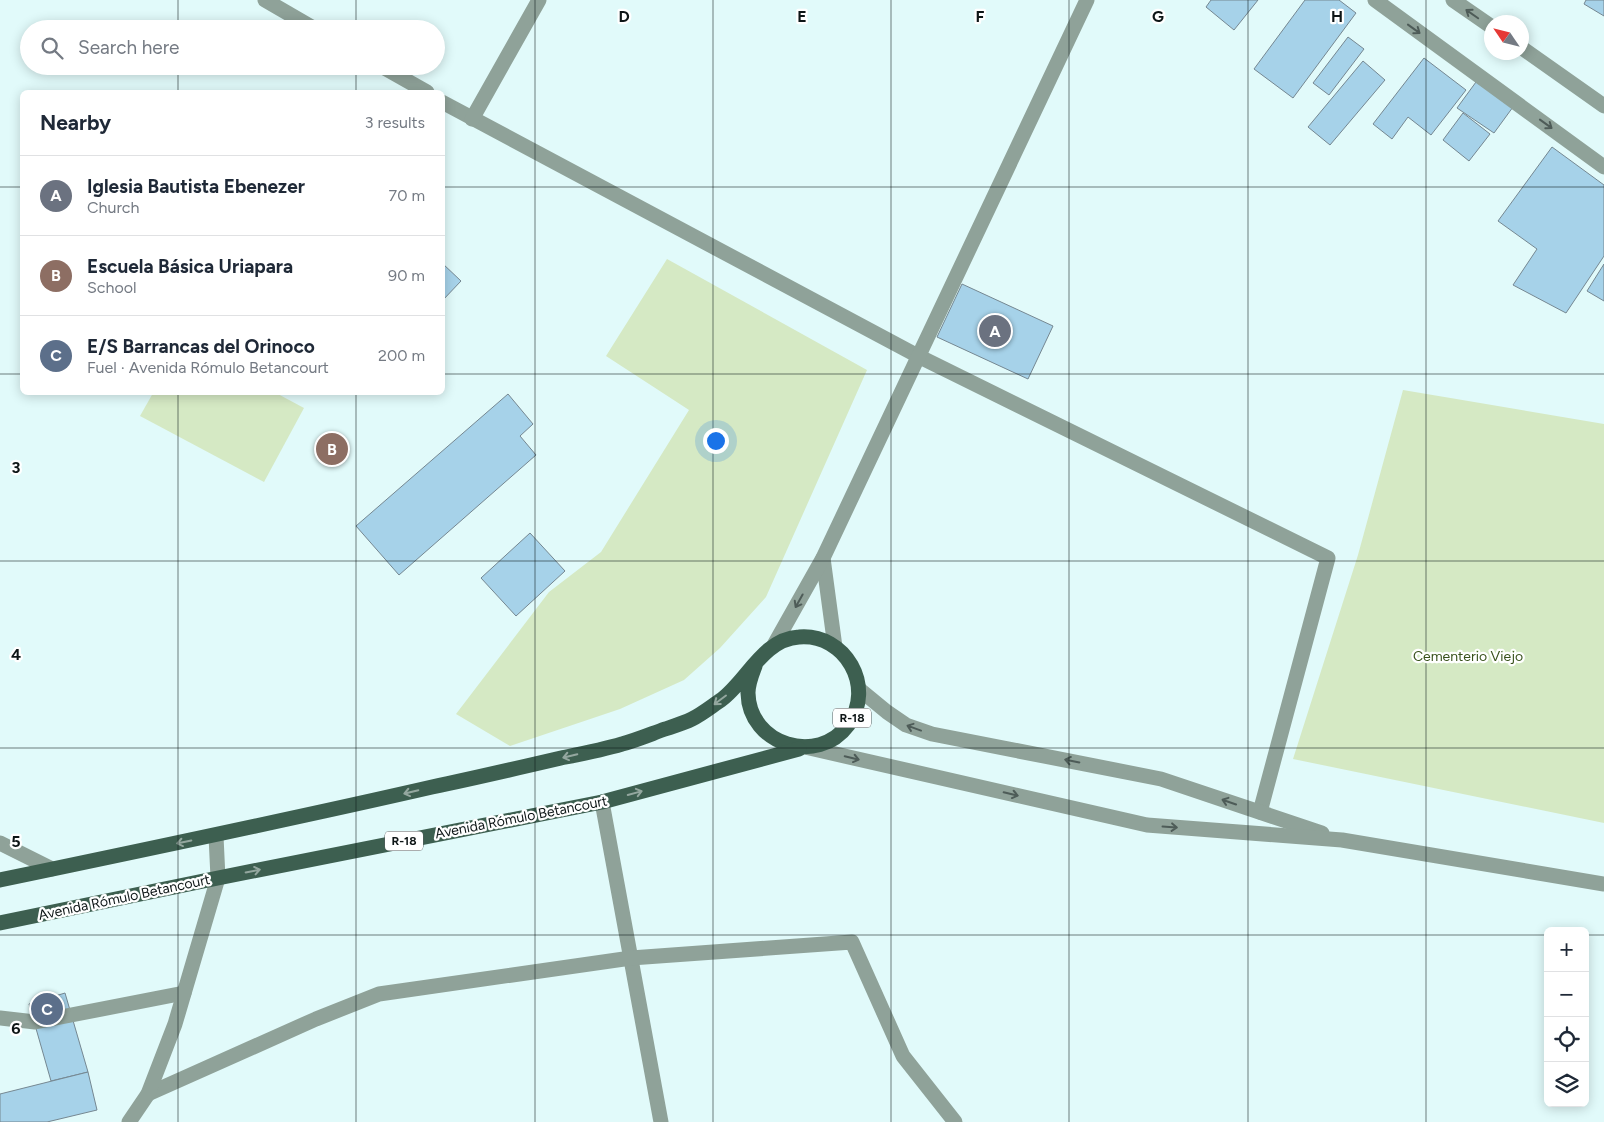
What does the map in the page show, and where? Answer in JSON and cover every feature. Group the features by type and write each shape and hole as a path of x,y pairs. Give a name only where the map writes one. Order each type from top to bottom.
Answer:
{"main road":[{"name":"R-18","path":"0,880 216,836 622,744 692,719 725,697 764,654 774,645 786,639 812,637 824,640 836,647 852,665 859,689 858,702 848,725 829,741 817,746 791,746 777,741 757,721 751,708 748,694 750,679 755,666"},
{"name":"Avenida Rómulo Betancourt","path":"0,924 218,878 602,802 805,747"}],"street":[{"path":"265,0 299,20"},
{"path":"472,118 539,0"},
{"path":"774,645 823,558 1087,0"},
{"path":"1375,0 1604,167"},
{"path":"1453,0 1484,21"},
{"path":"1529,53 1604,106"},
{"path":"397,75 423,90"},
{"path":"445,104 918,356 1328,558 1260,812"},
{"path":"823,558 836,647"},
{"path":"859,689 906,725 932,734 1161,779 1342,840"},
{"path":"805,747 1147,825 1342,840 1604,884"},
{"path":"602,802 661,1122"},
{"path":"129,1122 148,1094 175,1024 218,878 216,836"},
{"path":"0,843 52,869"},
{"path":"148,1094 316,1019 379,994 631,958 852,942 903,1056 954,1122"},
{"path":"0,1018 34,1022 184,993"}],"green space":[{"path":"667,259 867,370 766,597 720,648 684,680 620,709 510,746 456,714 549,592 601,552 689,410 606,356"},
{"name":"Cementerio Viejo","path":"1403,390 1604,424 1604,823 1293,759 1358,555"},
{"path":"152,395 280,395 304,408 264,482 140,416"}],"building":[{"path":"1211,0 1258,0 1234,30 1206,7"},
{"path":"1305,0 1339,0 1356,13 1293,98 1254,69"},
{"path":"1586,0 1604,0 1604,16 1584,4"},
{"path":"1348,37 1364,49 1329,95 1313,83"},
{"path":"1424,58 1466,90 1431,135 1408,117 1392,139 1373,124"},
{"path":"1363,61 1385,80 1330,145 1308,127"},
{"path":"1476,82 1513,107 1494,133 1457,108"},
{"path":"1463,113 1490,134 1469,161 1443,140"},
{"path":"1552,147 1604,185 1604,256 1566,313 1513,285 1537,249 1498,221"},
{"path":"1604,264 1604,301 1587,291"},
{"path":"445,266 461,281 445,298"},
{"path":"962,284 1053,326 1028,379 937,337"},
{"path":"508,394 533,424 520,436 536,455 399,575 356,526"},
{"path":"530,533 565,571 516,616 481,578"},
{"path":"65,993 88,1072 51,1081 29,1004"},
{"path":"88,1072 97,1110 47,1122 0,1122 0,1094"}],"place":[{"name":"Iglesia Bautista Ebenezer","path":"995,331"},
{"name":"Escuela Básica Uriapara","path":"332,449"},
{"name":"E/S Barrancas del Orinoco","path":"47,1009"}]}
